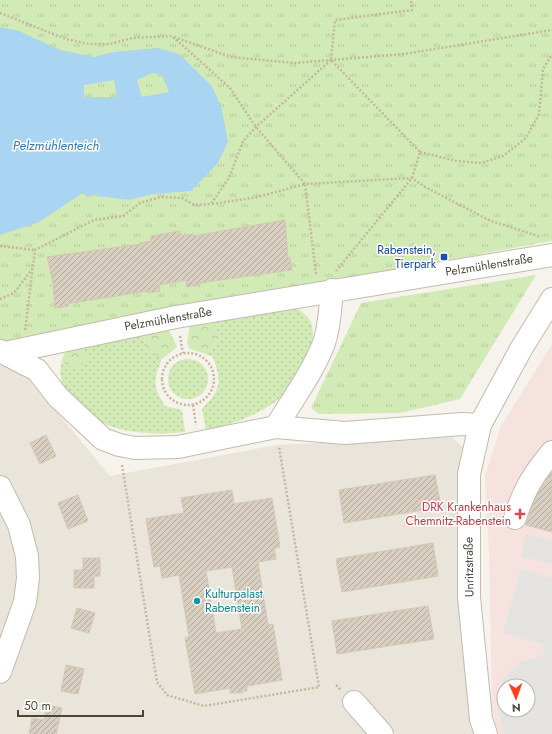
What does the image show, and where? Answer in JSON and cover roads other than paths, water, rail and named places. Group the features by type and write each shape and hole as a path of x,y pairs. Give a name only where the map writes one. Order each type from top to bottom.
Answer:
{"street":[{"name":"Pelzmühlenstraße","path":"9,351 136,324 325,292 548,246"},
{"path":"276,427 319,353 328,324 325,292"},
{"name":"Unritzstraße","path":"486,734 481,719 469,597 468,474 480,425 521,349 552,299"},
{"path":"9,351 37,370 58,397 83,422 103,438 119,445 135,448 178,447 276,427 345,433 462,424 480,425"},
{"path":"515,518 520,502 534,474 552,452"},
{"path":"0,487 19,525 27,556 28,578 25,602 0,672"},
{"path":"354,702 382,734"}],"water":[{"name":"Pelzmühlenteich","path":"0,27 19,31 60,50 94,57 114,52 158,48 179,54 211,85 221,106 228,142 218,163 191,191 152,194 130,200 81,194 39,222 0,235","holes":["152,73 162,75 169,92 142,97 137,80","114,80 117,97 84,97 84,85"]}],"place":[{"name":"Rabenstein, Tierpark","path":"444,257"},
{"name":"DRK Krankenhaus Chemnitz-Rabenstein","path":"520,514"},
{"name":"Kulturpalast Rabenstein","path":"197,601"}]}
